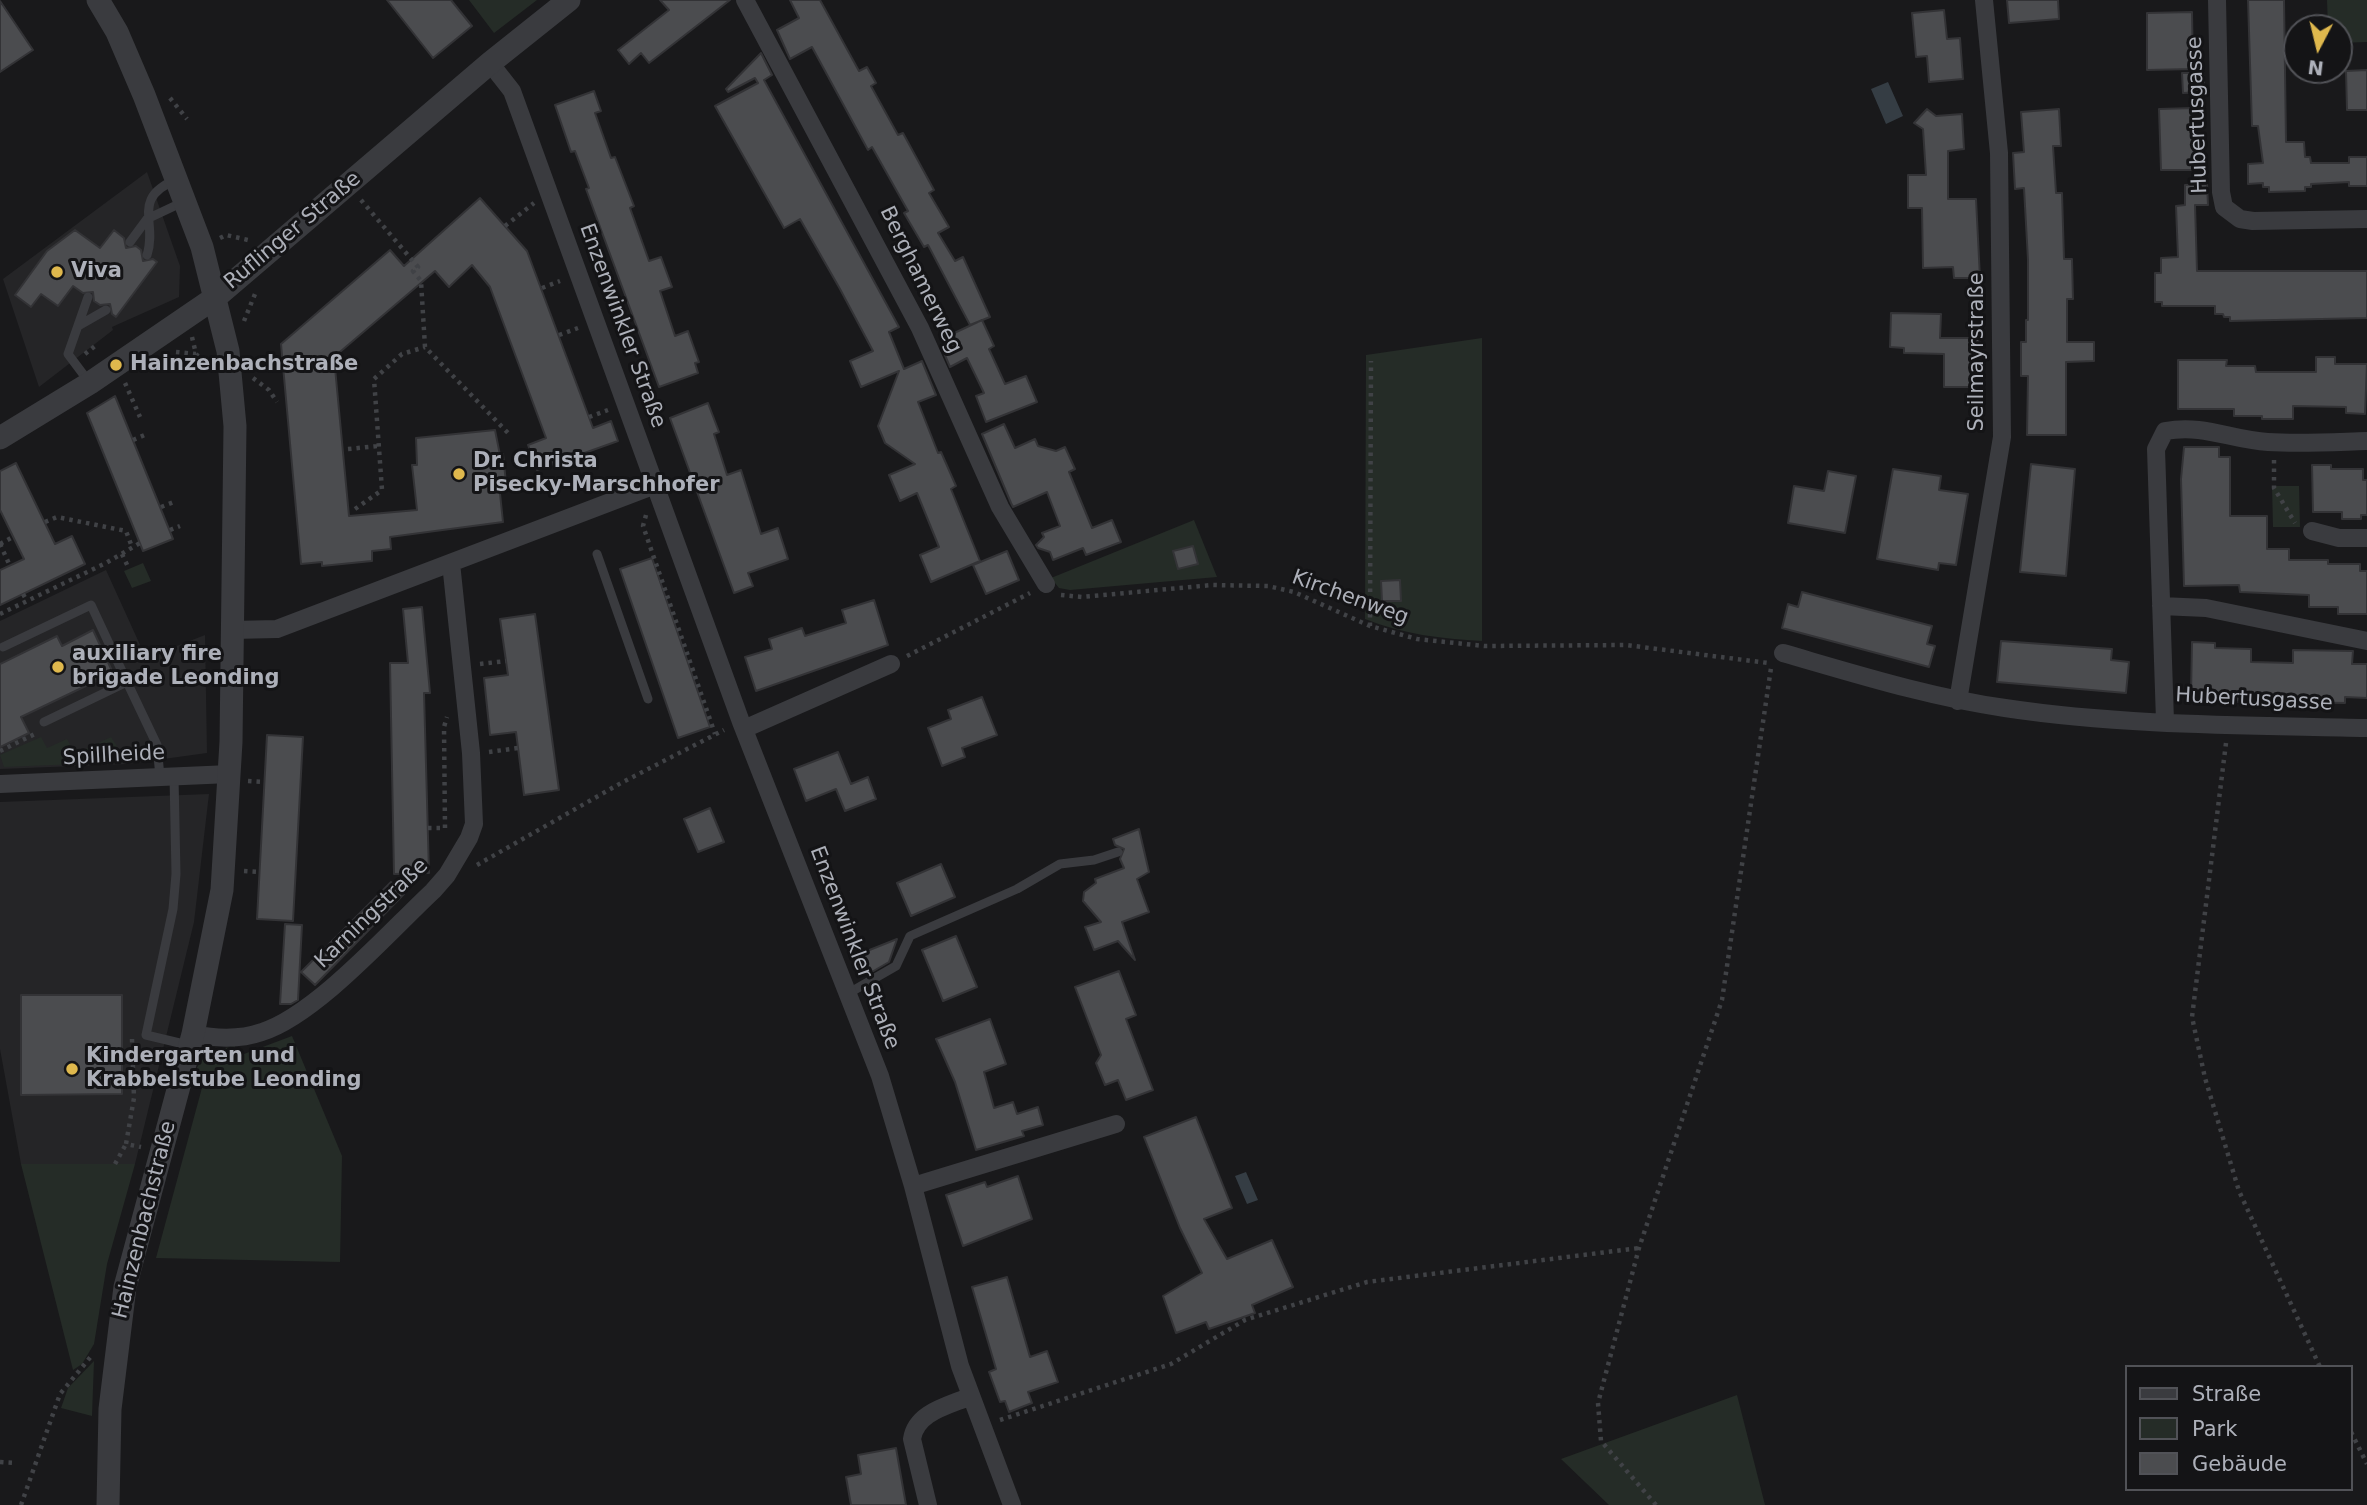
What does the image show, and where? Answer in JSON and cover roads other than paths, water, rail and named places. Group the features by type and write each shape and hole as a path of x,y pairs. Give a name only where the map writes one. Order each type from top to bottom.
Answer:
{"street":[{"name":"Hainzenbachstraße","path":"99,0 117,32 186,201 216,297 231,375 235,426 232,630 237,778 222,890 192,1040 123,1297 110,1409 108,1505"},
{"name":"Ruflinger Straße","path":"0,438 90,383 216,297 489,63 569,0"},
{"name":"Berghamerweg","path":"745,0 920,328 1000,507 1046,584"},
{"name":"Seilmayrstraße","path":"1958,701 2002,438 1999,153 1984,0"},
{"name":"Hubertusgasse","path":"2217,0 2221,192 2224,207 2240,219 2253,221 2367,219"},
{"name":"Enzenwinkler Straße","path":"489,63 512,91 648,488 880,1076 913,1186 960,1367 1012,1505"},
{"name":"Hubertusgasse","path":"2367,441 2266,442 2211,429 2165,430 2156,449 2165,721 2367,728"},
{"path":"232,630 276,629 648,488"},
{"path":"2312,531 2339,538 2367,538"},
{"name":"Karningstraße","path":"192,1040 263,1032 312,1004 433,891 447,875 469,838 474,824 471,753 451,563"},
{"path":"2161,606 2206,608 2367,641"},
{"path":"1777,658 1958,701 2077,717 2165,721"},
{"path":"743,726 891,664"},
{"name":"Spillheide","path":"0,784 167,777 237,778"},
{"path":"913,1186 1116,1124"},
{"path":"928,1505 912,1439 913,1429 918,1420 971,1396"}],"lane":[{"path":"147,254 150,245 147,219 154,192 178,178"},
{"path":"130,242 147,219 186,201"},
{"path":"88,297 68,354 90,383"},
{"path":"78,326 106,310"},
{"path":"597,554 648,699"},
{"path":"2,647 91,605 156,745 167,777 176,874 173,909 146,1035 192,1040"},
{"path":"44,722 127,682"},
{"path":"849,993 896,966 910,936 1017,889 1060,864 1094,860 1118,852"}],"place":[{"name":"Viva","path":"57,272"},
{"name":"Hainzenbachstraße","path":"116,365"},
{"name":"Dr. Christa Pisecky-Marschhofer","path":"459,474"},
{"name":"auxiliary fire brigade Leonding","path":"58,667"},
{"name":"Kindergarten und Krabbelstube Leonding","path":"72,1069"}]}
